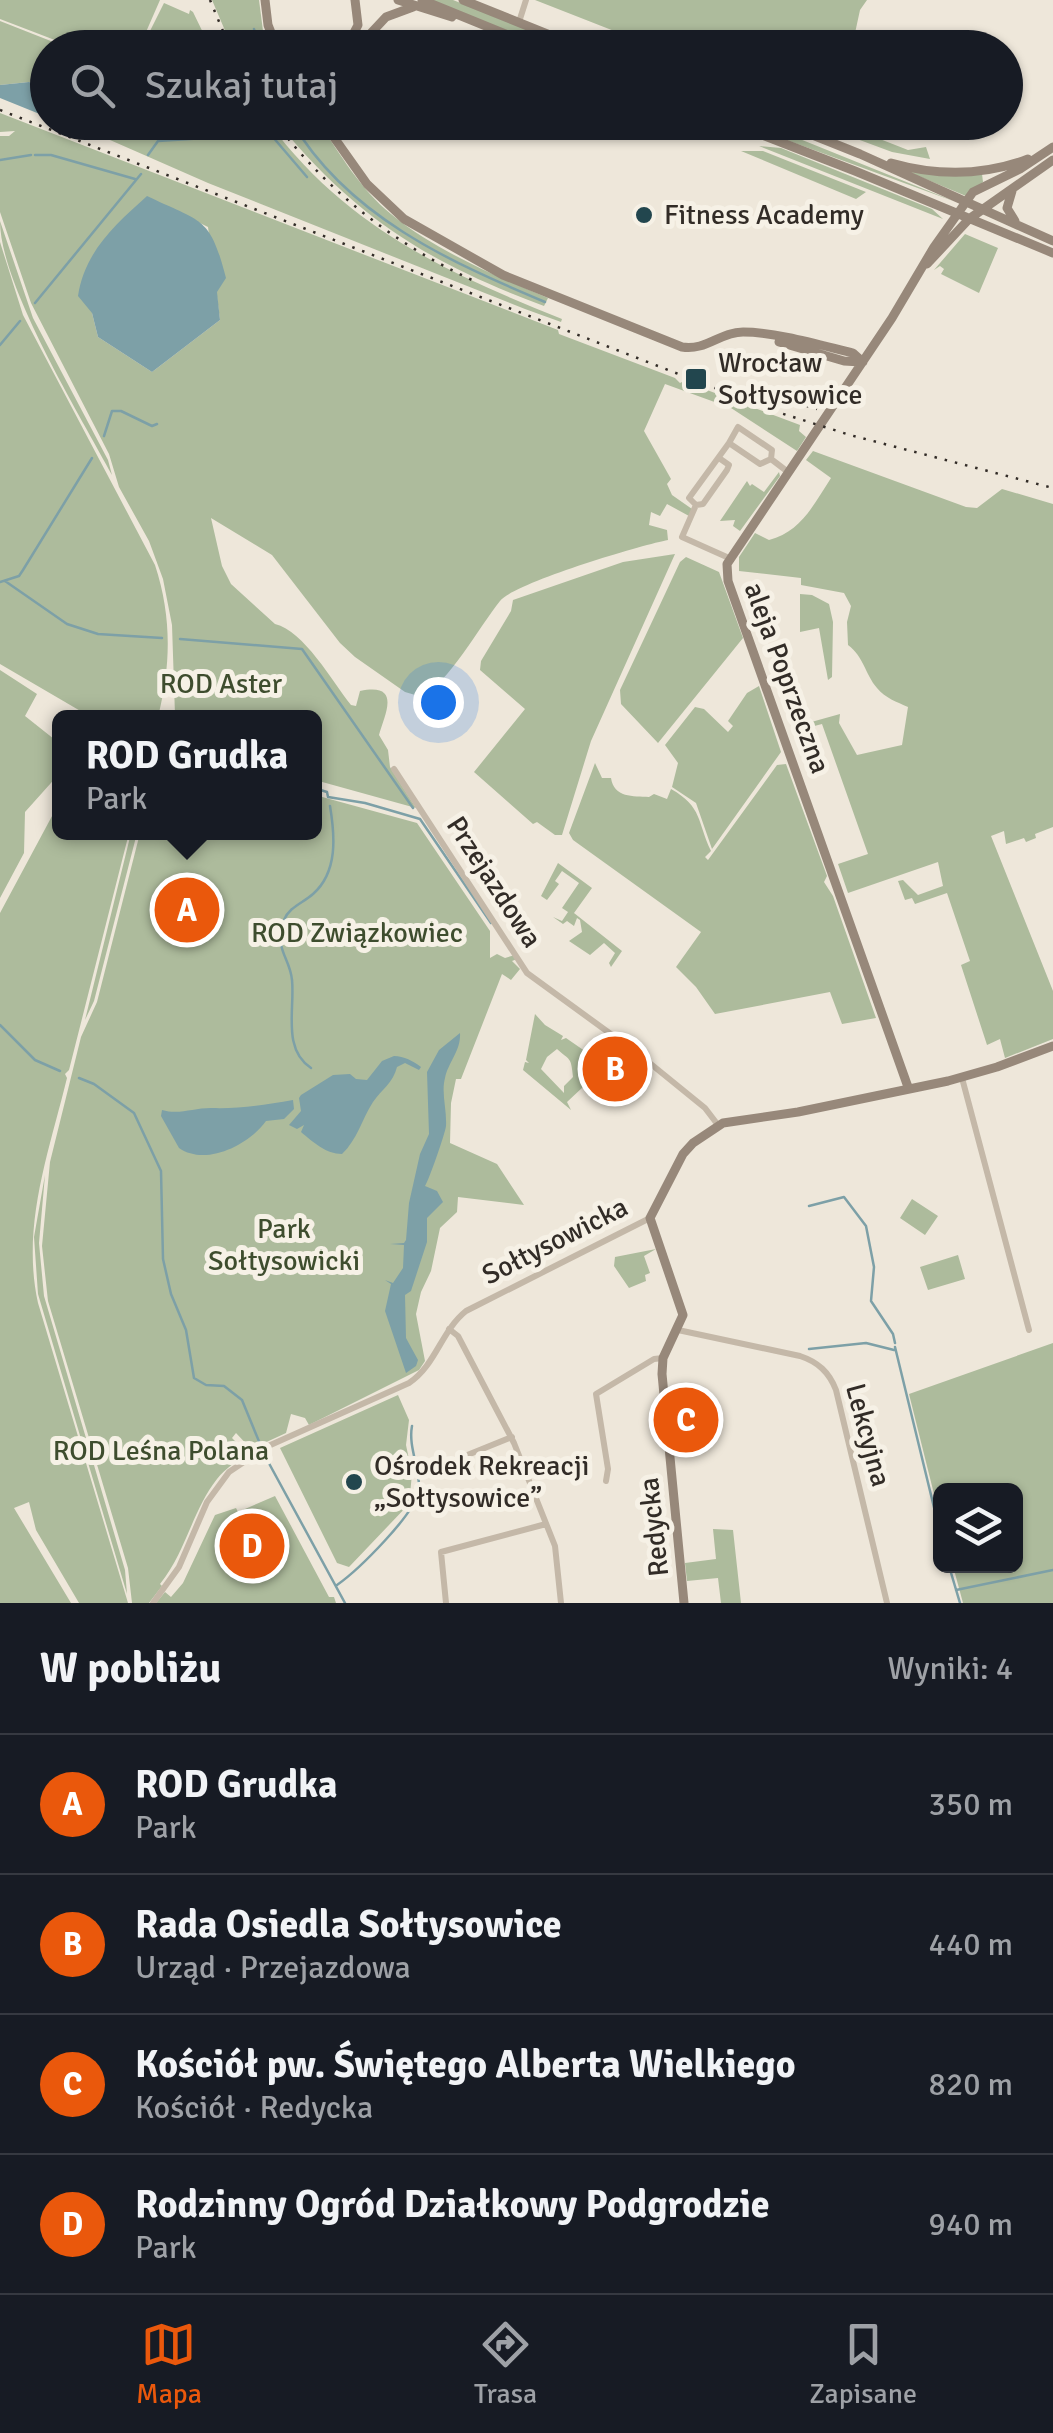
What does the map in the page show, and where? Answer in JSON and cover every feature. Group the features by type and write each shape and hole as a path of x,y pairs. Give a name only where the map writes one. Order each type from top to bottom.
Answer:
{"street":[{"path":"264,0 273,30"},
{"path":"355,0 355,30"},
{"path":"398,0 497,30"},
{"path":"463,0 538,30"},
{"path":"484,0 504,16"},
{"path":"518,22 526,0"},
{"path":"373,30 386,17 419,4"},
{"path":"337,140 367,184 392,208 503,275 686,348 703,347 735,332 768,336 790,347 863,362"},
{"path":"776,140 1053,254"},
{"path":"825,140 1053,241"},
{"path":"967,202 978,188 1020,169 1053,147"},
{"path":"860,154 907,168 945,173 988,170 1043,154"},
{"name":"aleja Poprzeczna","path":"925,266 969,220 1053,160"},
{"path":"1014,189 1007,209 1020,227"},
{"name":"aleja Poprzeczna","path":"908,1088 726,569 967,202"},
{"path":"848,357 874,344"},
{"path":"848,357 848,385"},
{"path":"696,505 689,498 738,427 772,450 770,459"},
{"path":"729,443 760,464 770,459"},
{"path":"696,505 703,504 727,470 728,465 719,458"},
{"path":"770,459 788,472"},
{"path":"696,505 682,536 730,558"},
{"name":"Przejazdowa","path":"394,769 527,973 706,1108 718,1125"},
{"path":"718,1125 962,1078 1053,1046"},
{"path":"962,1078 1029,1330"},
{"name":"Sołtysowicka","path":"152,1603 179,1567 218,1484 256,1453 414,1380 466,1311 650,1218 683,1154 718,1125"},
{"path":"650,1218 683,1315 678,1330"},
{"path":"449,1329 458,1336 512,1437 555,1546 561,1603"},
{"name":"Redycka","path":"678,1330 663,1358 663,1392 684,1603"},
{"name":"Lekcyjna","path":"678,1330 800,1356 818,1364 830,1376 887,1603"},
{"path":"606,1481 596,1394 654,1359 663,1358"},
{"path":"455,1460 512,1437"},
{"path":"446,1603 441,1552 546,1524"}],"green space":[{"path":"0,0 160,0 147,30 30,31 0,19"},
{"path":"212,0 259,0 263,30 225,30"},
{"path":"430,0 453,0 529,30 505,30"},
{"path":"535,0 867,0 860,10 856,30 612,30"},
{"path":"164,3 189,14 190,10 193,12 202,30 150,30"},
{"path":"0,21 30,33 30,82 0,85"},
{"name":"ROD Aster","path":"0,113 30,125 30,140 69,140 558,330 559,334 680,383 684,381 800,425 799,431 806,437 797,451 731,408 665,384 644,431 671,479 667,484 672,495 692,509 689,516 667,504 660,516 651,512 649,525 667,530 668,540 579,566 510,593 442,680 422,697 405,692 355,657 272,555 211,518 222,566 231,584 275,624 307,646 351,705 356,706 360,691 382,691 386,696 387,710 379,735 388,750 390,767 416,808 322,782 322,710 175,710 172,625 163,579 149,541 119,487 109,454 31,303 0,212 0,136 15,131 0,132","holes":["147,197 208,227 220,320 152,372 98,337 92,313"]},
{"path":"110,140 283,140 331,191 401,242 438,264 562,319 561,322 525,309"},
{"path":"292,140 330,140 361,183 391,214 446,251 548,298 544,306 430,255 367,212"},
{"path":"786,140 802,140 956,202"},
{"path":"860,140 882,140 908,150 926,147 930,159 892,152"},
{"path":"759,146 781,148 932,209 943,219"},
{"path":"741,151 763,151 866,192 856,199"},
{"path":"904,170 946,176 982,174 983,182 966,196"},
{"path":"0,221 33,318 108,460 112,475 27,314 4,248"},
{"path":"965,234 998,248 979,293 941,274 944,269 940,266 934,270"},
{"path":"0,242 23,315 155,565 168,641 159,710 79,710 0,664"},
{"path":"813,451 966,507 977,508 1002,489 1053,504 1053,827 1026,842 1024,838 1006,844 1004,831 991,836 1053,991 1053,1039 1005,1058 1000,1039 987,1045 961,965 970,961 947,893 915,904 912,898 905,900 898,881 903,880 918,895 943,886 938,862 848,893 838,864 868,854 822,724 799,730 797,726 840,714 839,723 857,755 902,745 908,707 880,691 848,645 851,606 844,593 801,585 801,578 739,571 739,557 755,533 769,540 790,531 806,516 831,478 806,460"},
{"path":"779,472 780,476 740,531 733,526 735,520 720,521 747,481 764,492"},
{"path":"675,554 591,741 562,835 555,835 537,822 533,824 474,772 525,709 480,670 481,661 511,611 513,600 623,562"},
{"path":"686,557 719,572 743,638 658,743 621,704 620,690 680,562"},
{"path":"800,594 829,604 833,622 832,677 828,680 819,628 800,632"},
{"path":"0,670 37,694 25,716 52,737 52,782 25,812 24,853 0,898"},
{"path":"759,686 781,752 712,849 696,803 672,787 678,763 665,745 695,707 704,709 728,732 733,726 728,721 747,693"},
{"path":"595,763 602,778 611,778 616,789 625,795 654,794 667,799 671,789 689,802 711,851 705,857 708,860 777,765 786,764 827,876 824,882 833,896 876,1018 842,1024 830,992 715,1014 676,967 701,932 573,840 569,833"},
{"path":"322,797 417,823 490,931 490,958 497,954 505,958 515,955 517,959 512,961 520,969 511,980 502,974 461,1079 456,1079 450,1143 497,1164 524,1205 458,1197 457,1212 440,1228 416,1314 425,1361 419,1370 309,1425 305,1418 291,1414 286,1433 251,1449 236,1433 232,1438 247,1453 208,1491 162,1586 149,1603 132,1603 128,1568 48,1301 42,1246 50,1162 81,1037 97,1002 138,840 322,840"},
{"path":"52,816 52,840 127,840 65,1074 39,1189 33,1246 38,1303 128,1603 79,1603 36,1530 29,1502 14,1508 71,1603 0,1603 0,913"},
{"path":"129,840 135,840 94,1001 85,1020"},
{"path":"558,863 592,888 574,913 622,951 611,967 609,963 615,953 604,943 590,955 569,941 582,932 580,920 577,918 574,926 567,921 563,924 553,917 562,921 568,912 562,908 579,883 562,871 555,881 559,884 547,900 541,896"},
{"path":"535,1014 563,1036 561,1040 566,1038 592,1056 587,1062 596,1059 618,1075 596,1066 582,1081 604,1097 583,1087 567,1102 571,1110 523,1070 525,1062 529,1063 526,1060","holes":["557,1049 570,1062 573,1077 564,1086 564,1093 541,1069"]},
{"path":"45,1175 39,1243 44,1296 125,1570 127,1594 38,1294 34,1237"},
{"path":"912,1199 938,1216 925,1235 900,1218"},
{"path":"656,1249 644,1256 650,1273 645,1275 646,1281 629,1288 614,1266 615,1257"},
{"path":"958,1255 965,1279 928,1290 920,1267"},
{"path":"1053,1343 1053,1603 963,1603 955,1573 1023,1573 1023,1483 933,1483 933,1490 909,1394"},
{"name":"Ośrodek Rekreacji „Sołtysowice”","path":"398,1395 409,1420 409,1504 349,1567 337,1563 280,1448"},
{"path":"275,1496 329,1597 334,1597 336,1603 156,1603 165,1592 171,1597 183,1583 215,1515 236,1508 238,1512"},
{"path":"713,1529 733,1530 741,1603 721,1603 718,1578 687,1581 685,1563 716,1559"}],"water":[{"path":"30,82 30,110 0,98 0,85"},
{"path":"147,196 202,224 215,243 226,278 217,292 220,320 152,372 98,337 92,313 78,296 94,252"},
{"path":"460,1033 444,1084 445,1131 425,1186 437,1191 443,1202 427,1218 427,1242 411,1291 405,1295 406,1338 418,1360 406,1373 385,1311 391,1284 385,1280 393,1283 403,1268 404,1245 390,1244 406,1240 409,1203 420,1154 429,1134 427,1072 439,1050"},
{"path":"394,1056 421,1067 419,1070 405,1063 397,1067 342,1154 315,1143 301,1132 304,1125 297,1129 289,1125 301,1111 301,1095 333,1075 350,1074 367,1080 382,1061"},
{"path":"293,1100 294,1109 284,1119 266,1121 239,1145 214,1154 190,1153 179,1148 161,1116 162,1110 242,1107"}],"waterway":[{"path":"148,155 158,141 174,140"},
{"path":"275,140 307,177"},
{"path":"305,140 341,184 371,210 438,252 545,302"},
{"path":"0,160 31,155"},
{"path":"35,155 51,155 135,179"},
{"path":"35,303 141,174"},
{"path":"0,345 20,321"},
{"path":"104,436 112,411 121,411 152,426 157,424"},
{"path":"0,582 19,576 92,458"},
{"path":"5,581 67,624 98,634 162,638"},
{"path":"180,639 302,649 413,808"},
{"path":"322,790 328,797 420,819 491,923"},
{"path":"311,1068 302,1060 293,1039 291,972 280,938 286,916 313,894 327,875 333,841 330,806"},
{"path":"0,1025 35,1060 60,1071"},
{"path":"79,1078 134,1113 161,1171 163,1259 171,1294 186,1330 194,1378 206,1385 224,1386 242,1400 265,1456 345,1603"},
{"path":"809,1206 844,1197 866,1226 874,1267 871,1301 895,1343"},
{"path":"809,1349 866,1343 894,1350"},
{"path":"895,1347 933,1503"},
{"path":"337,1585 385,1541 416,1499 419,1481 412,1426"},
{"path":"956,1590 1053,1570"},
{"path":"951,1573 960,1603"}],"railway":[{"path":"210,0 222,30"},
{"path":"0,110 30,122"},
{"path":"77,140 771,410 850,435 1053,488"},
{"path":"289,140 364,213 415,250 472,280"},
{"path":"766,394 817,409"}],"place":[{"name":"Fitness Academy","path":"644,215"},
{"name":"Wrocław Sołtysowice","path":"696,379"},
{"name":"ROD Grudka","path":"187,910"},
{"name":"Rada Osiedla Sołtysowice","path":"615,1069"},
{"name":"Kościół pw. Świętego Alberta Wielkiego","path":"686,1420"},
{"name":"Ośrodek Rekreacji „Sołtysowice”","path":"354,1482"},
{"name":"Rodzinny Ogród Działkowy Podgrodzie","path":"252,1546"}],"park label":[{"name":"ROD Związkowiec","path":"357,933"},
{"name":"Park Sołtysowicki","path":"284,1245"},
{"name":"ROD Leśna Polana","path":"161,1451"}]}
